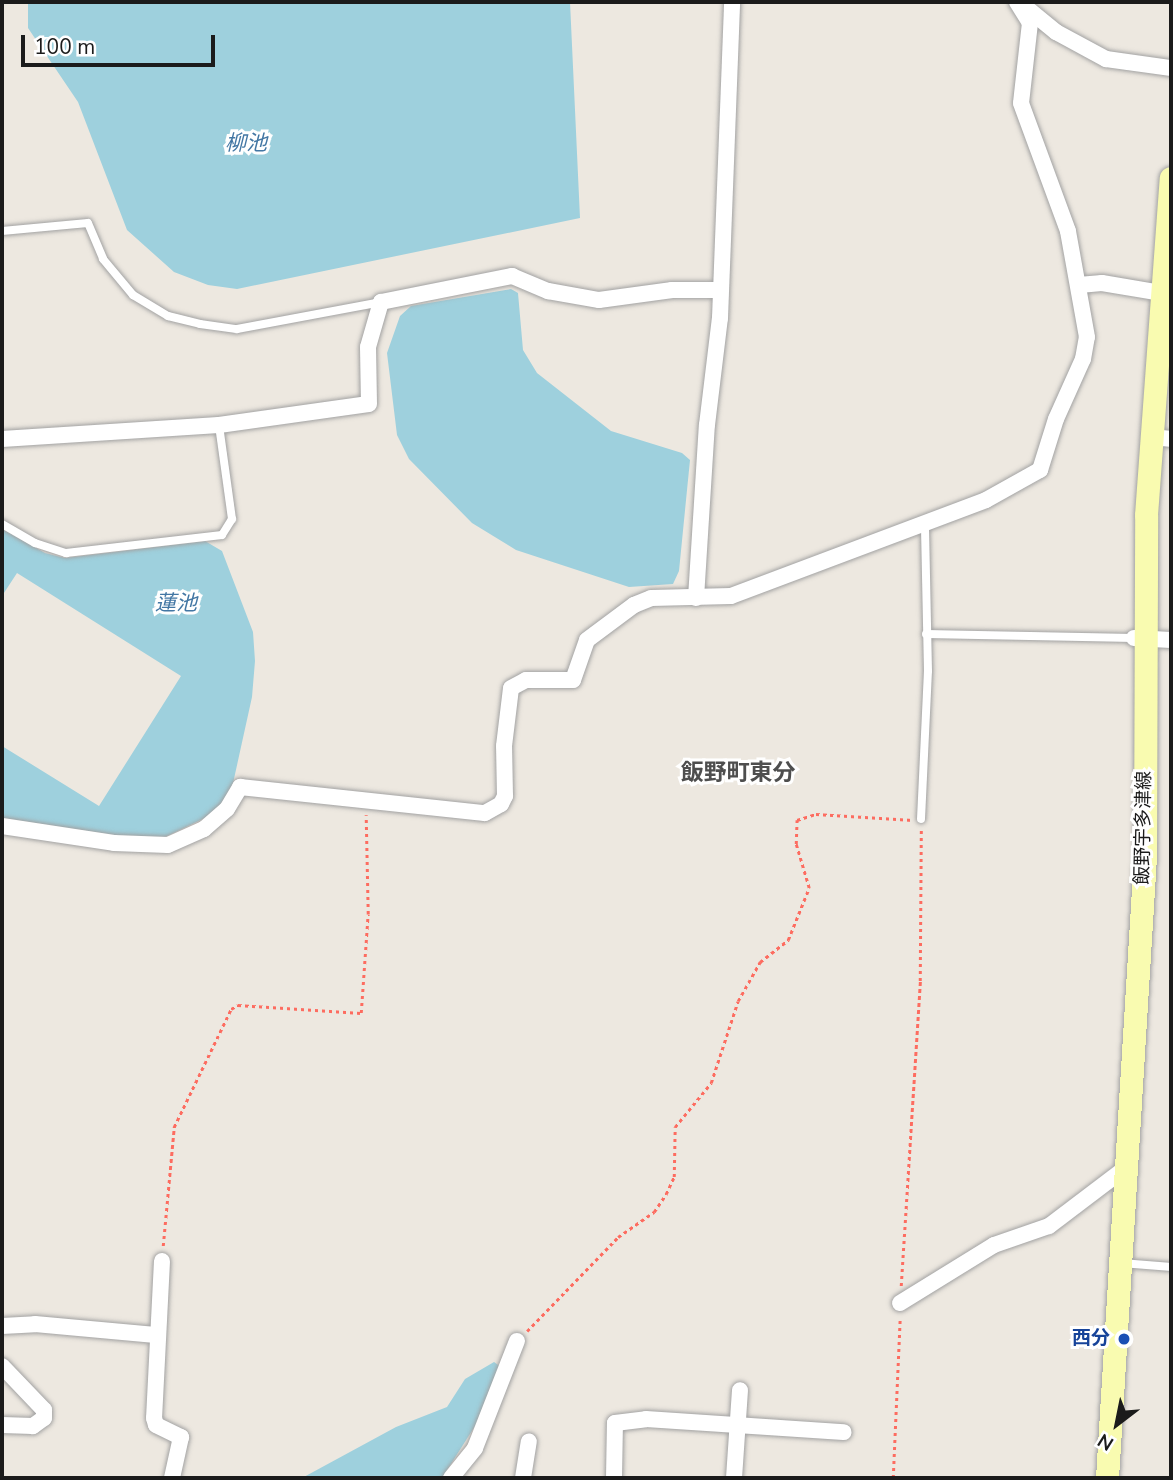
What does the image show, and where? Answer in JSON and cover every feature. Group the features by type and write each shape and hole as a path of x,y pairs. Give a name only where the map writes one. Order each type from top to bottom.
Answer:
{"main road":[{"name":"飯野宇多津線","path":"1107,1478 1145,856 1139,639 1162,438 1162,293 1169,240 1171,178"}],"street":[{"path":"696,598 720,290 732,2"},
{"path":"1018,2 1056,32 1106,59 1171,68"},
{"path":"2,825 149,847 184,841 204,829 227,809 240,787 366,797 485,813 501,804 511,688 526,680 573,680 587,640 634,605 651,598 731,596 995,495 1040,470 1056,419 1083,359 1087,337 1068,231 1021,103 1030,23 1018,2"},
{"path":"2,439 219,425 369,404 368,347 381,302 512,276 548,291 598,300 673,290 720,290"},
{"path":"1079,285 1102,283 1162,293"},
{"path":"1139,639 1171,640"},
{"path":"900,1303 994,1245 1049,1226 1124,1169"},
{"path":"162,1261 156,1335 154,1418 156,1425 181,1437 172,1478"},
{"path":"2,1326 156,1335"},
{"path":"451,1478 475,1448 517,1341"},
{"path":"2,1366 44,1410 44,1419 33,1426 2,1425"},
{"path":"734,1478 740,1390"},
{"path":"614,1478 615,1423 646,1419 844,1432"},
{"path":"523,1478 529,1441"}],"lane":[{"path":"2,231 88,223 103,259 133,295 168,316 200,324 237,328 381,302"},
{"path":"2,524 47,548 66,553 222,536 232,519 219,425"},
{"path":"921,819 926,634 925,522"},
{"path":"926,634 1139,639"},
{"path":"1119,1262 1171,1267"}],"path":[{"path":"162,1261 174,1127 231,1009 238,1005 361,1013 368,914 366,797"},
{"path":"517,1341 618,1237 654,1212 666,1194 674,1177 675,1127 711,1083 738,1001 760,962 788,940 809,888 796,844 797,820 816,814 921,819 920,981 900,1303 893,1478"}],"water":[{"name":"柳池","path":"28,2 570,2 580,218 237,289 208,285 174,272 127,230 78,102 28,28"},
{"path":"511,289 518,293 523,350 537,373 611,431 682,453 690,460 679,571 673,584 629,587 516,550 472,523 409,459 397,435 387,353 400,316 411,306"},
{"name":"蓮池","path":"2,529 45,553 65,558 205,541 222,551 253,632 255,661 252,697 230,797 211,815 165,837 139,839 2,818 2,746 99,806 181,676 17,573 2,596"},
{"path":"494,1362 501,1367 489,1404 442,1478 302,1478 396,1427 447,1407 465,1379"}],"place":[{"name":"西分","path":"1124,1339"}],"district":[{"name":"飯野町東分","path":"738,773"}]}
